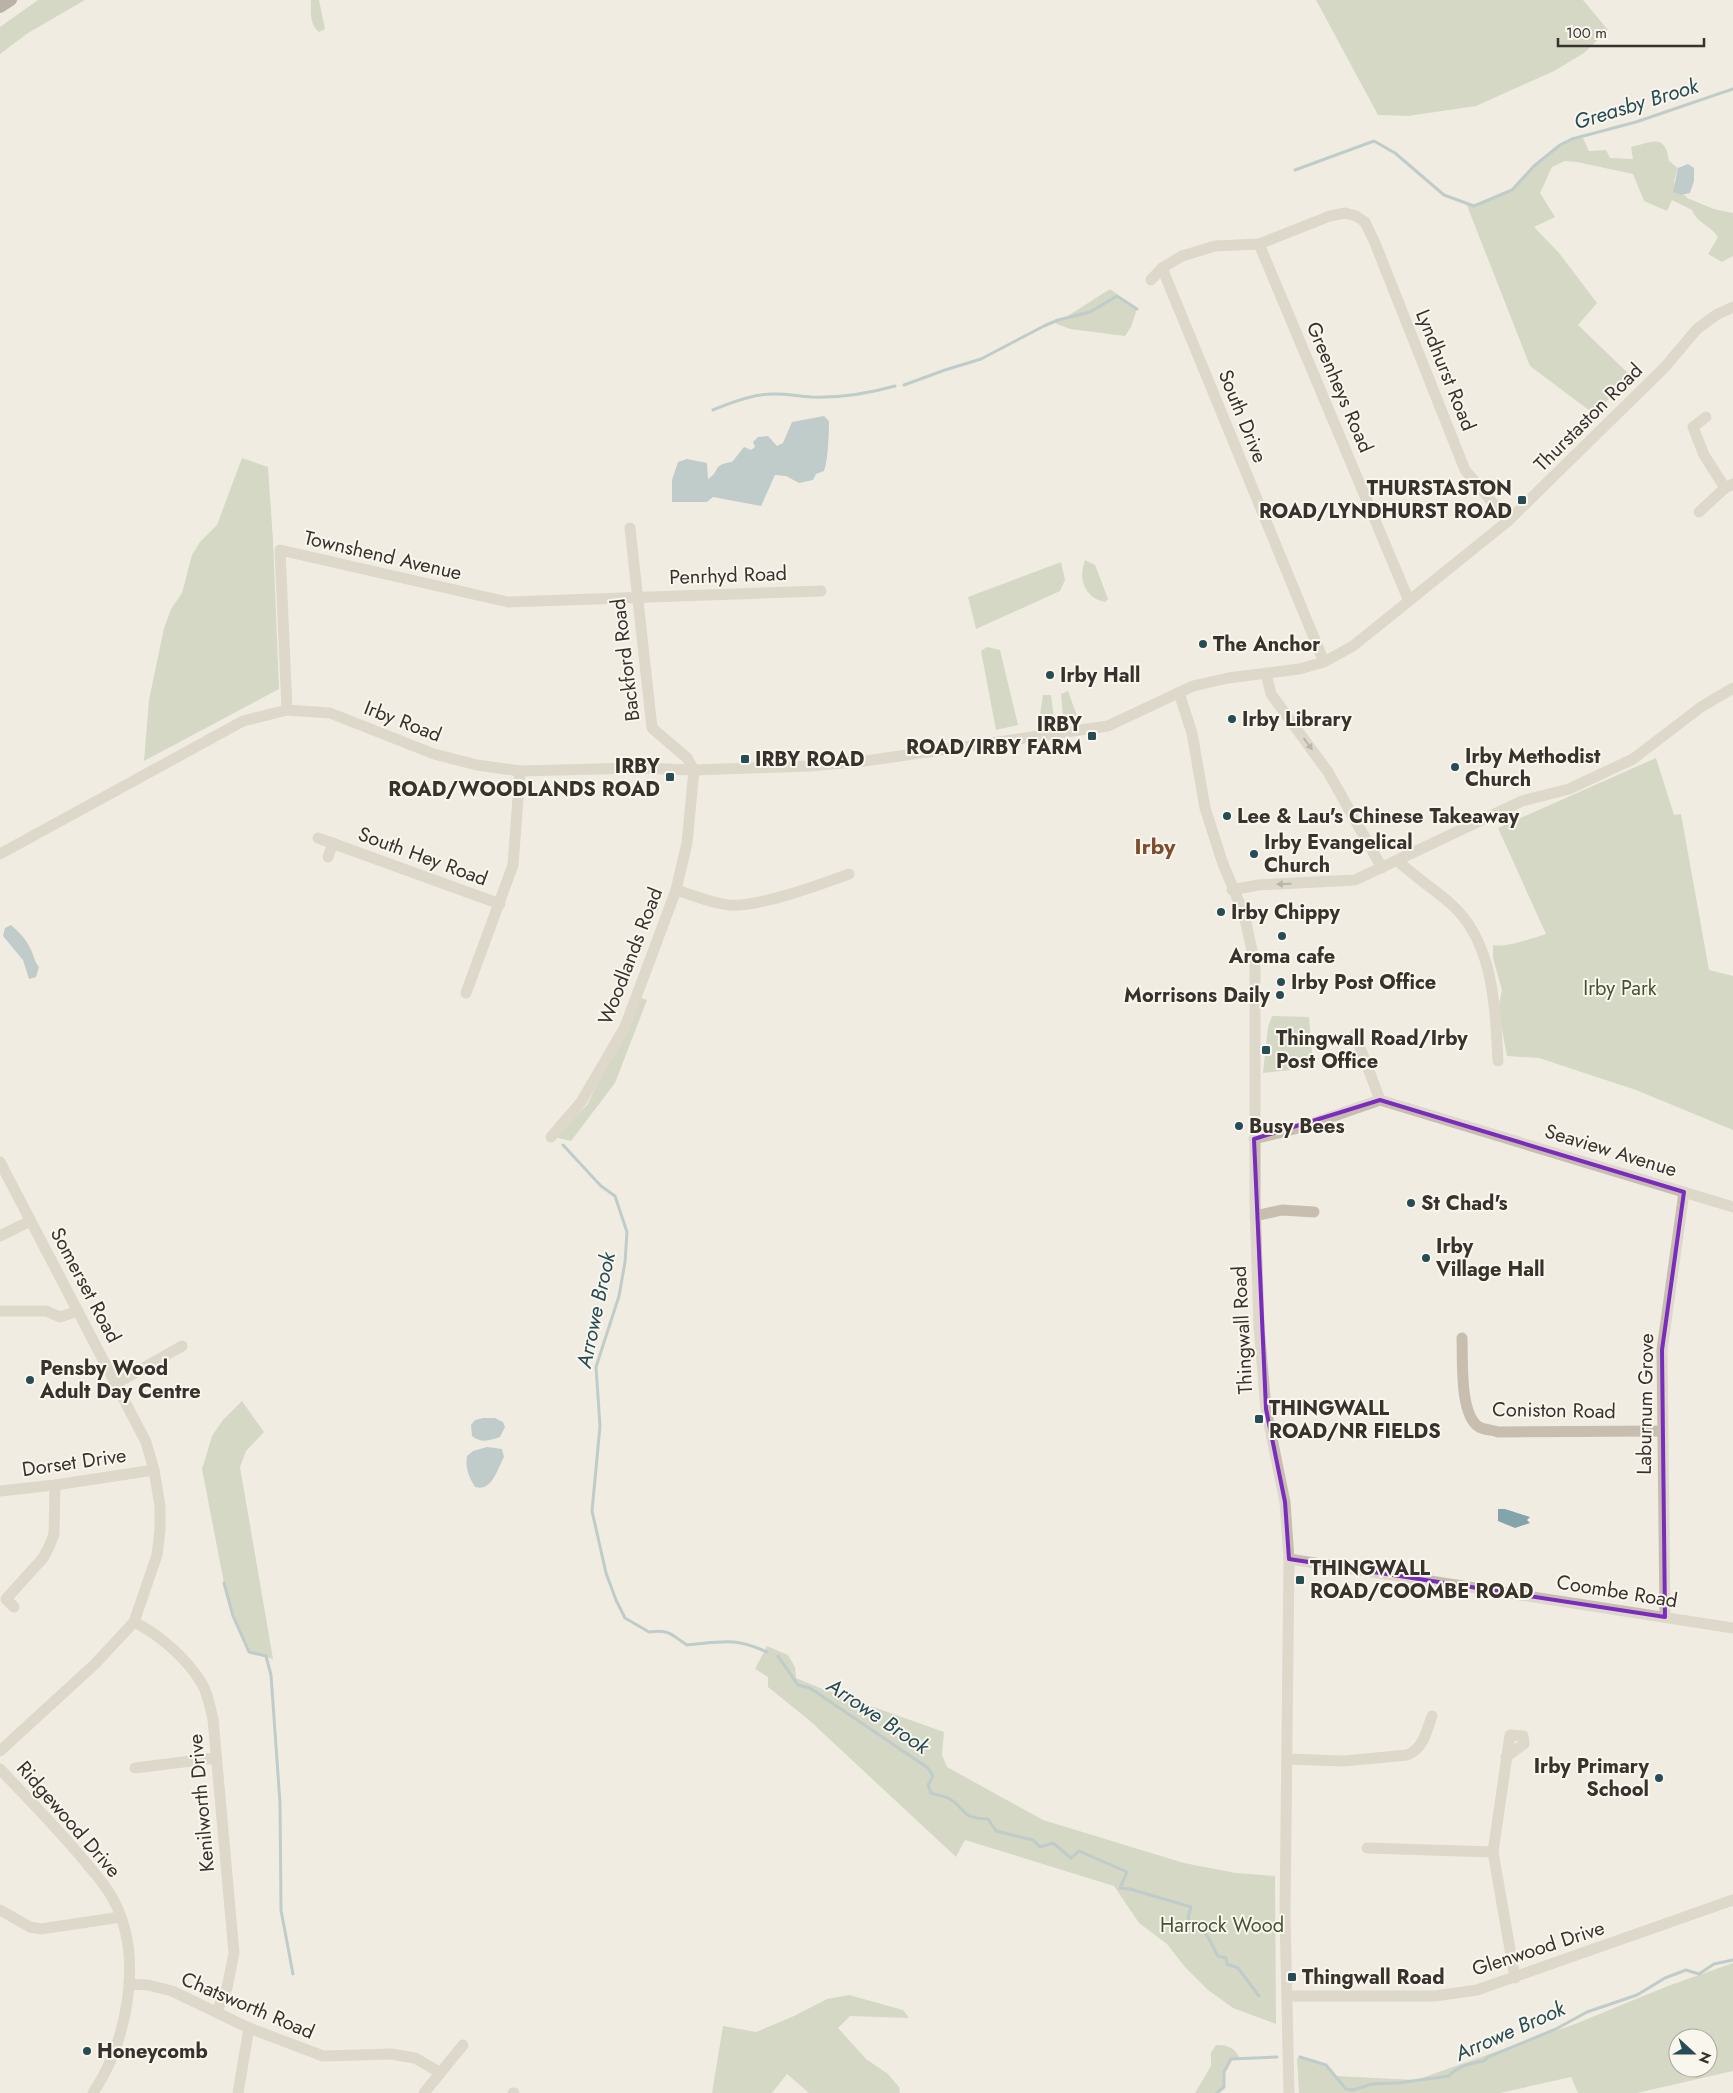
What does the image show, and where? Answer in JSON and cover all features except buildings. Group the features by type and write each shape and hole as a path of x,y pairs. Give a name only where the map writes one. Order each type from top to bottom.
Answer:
{"main road":[{"path":"0,7 10,0"}],"street":[{"name":"Lyndhurst Road","path":"1259,244 1330,216 1345,213 1356,216 1365,222 1465,470 1508,521"},
{"path":"1151,280 1162,268 1182,256 1215,246 1259,244"},
{"name":"Greenheys Road","path":"1259,244 1409,601"},
{"name":"South Drive","path":"1162,268 1324,662"},
{"name":"Thurstaston Road","path":"1180,694 1193,686 1228,678 1299,669 1324,662 1354,646 1508,521 1665,367 1697,330 1716,314 1733,308"},
{"path":"1698,512 1729,486 1704,455 1693,426 1706,417"},
{"name":"Backford Road","path":"630,528 652,728 687,758 694,770"},
{"name":"Townshend Avenue","path":"287,710 280,550 508,602 636,596"},
{"name":"Penrhyd Road","path":"636,596 821,591"},
{"path":"1266,673 1272,694 1328,772 1382,868"},
{"path":"1232,890 1258,885 1355,880 1522,802 1569,789 1633,759 1701,707 1733,688"},
{"name":"Irby Road","path":"0,854 243,721 287,710 309,710 330,714 434,754 477,765 520,771 636,768 694,770 810,766 865,761 1052,735 1108,726 1180,694"},
{"name":"Thingwall Road","path":"1180,694 1192,733 1205,808 1232,890 1244,914 1256,975 1253,1062 1259,1327 1266,1409 1285,1502 1289,1558 1285,1915 1289,2093"},
{"name":"Woodlands Road","path":"551,1137 581,1102 625,1028 676,890 687,843 694,770"},
{"path":"466,993 513,865 520,771"},
{"name":"South Hey Road","path":"318,838 500,904"},
{"name":"South Hey Road","path":"328,856 333,843"},
{"path":"1398,861 1415,877 1452,905 1471,927 1487,963 1498,1061"},
{"path":"676,890 713,902 730,905 800,891 849,874"},
{"path":"1254,1139 1302,1127 1380,1100 1355,1034"},
{"name":"Seaview Avenue","path":"1380,1100 1733,1207"},
{"name":"Somerset Road","path":"0,1162 117,1383 146,1442 154,1470 160,1506 158,1555 134,1622 95,1664 0,1751"},
{"name":"Laburnum Grove","path":"1665,1617 1661,1431 1662,1350 1684,1192"},
{"path":"1255,1216 1282,1210 1314,1212"},
{"path":"0,1236 30,1221"},
{"path":"0,1311 46,1311 60,1317 78,1311"},
{"name":"Coniston Road","path":"1462,1338 1466,1405 1474,1422 1479,1426 1498,1432 1661,1431"},
{"path":"117,1383 182,1346"},
{"name":"Dorset Drive","path":"0,1491 154,1470"},
{"path":"14,1607 6,1599 43,1558 54,1534 55,1485"},
{"name":"Coombe Road","path":"1289,1558 1733,1628"},
{"name":"Kenilworth Drive","path":"134,1622 168,1646 202,1683 213,1719 234,1953 227,1988 217,2011"},
{"path":"1288,1759 1344,1761 1407,1755 1415,1752 1421,1745 1433,1716"},
{"path":"1506,1757 1492,1852 1515,1978"},
{"path":"135,1768 215,1758"},
{"name":"Ridgewood Drive","path":"0,1769 85,1862 114,1900 121,1917 128,1949 129,1984 122,2034 104,2076 93,2093"},
{"path":"1367,1848 1492,1852"},
{"name":"Glenwood Drive","path":"1287,1996 1435,1996 1477,1990 1733,1900"},
{"path":"0,1910 30,1927 42,1929 121,1917"},
{"name":"Chatsworth Road","path":"129,1984 148,1985 172,1991 249,2028 323,2056 391,2054 414,2058 439,2072"},
{"path":"238,2093 249,2028"},
{"path":"424,2093 439,2072 463,2045"}],"highlighted area":[{"path":"1380,1100 1684,1192 1662,1350 1665,1617 1289,1559 1285,1502 1266,1409 1254,1139"}],"green space":[{"path":"38,0 85,0 28,33 0,54 0,27"},
{"path":"311,0 319,0 325,29 319,32 312,21"},
{"path":"1316,0 1583,0 1608,30 1584,53 1554,71 1476,106 1408,116 1378,115"},
{"path":"1582,136 1589,151 1606,150 1610,158 1633,159 1631,147 1652,142 1661,143 1667,152 1669,161 1678,168 1674,181 1677,194 1685,195 1687,198 1714,209 1733,213 1733,256 1722,262 1708,254 1718,237 1697,218 1692,210 1672,200 1667,211 1644,201 1633,174 1577,162 1565,161 1552,167 1540,193 1555,217 1534,227 1559,253 1597,303 1578,325 1631,376 1594,414 1530,366 1466,203 1475,206 1512,190 1534,166 1560,145"},
{"path":"1110,289 1137,309 1131,327 1125,336 1070,329 1052,322 1063,319"},
{"path":"242,458 268,467 279,689 144,761 149,700 164,628 171,609 182,593 192,555 200,542 217,525"},
{"path":"1085,560 1095,565 1108,599 1105,602 1092,596 1084,586 1082,574"},
{"path":"1061,562 1065,580 1060,591 976,629 968,597"},
{"path":"987,647 1000,650 1018,725 996,730 981,651"},
{"path":"1068,691 1077,716 1063,718 1061,694"},
{"path":"1043,695 1051,695 1054,719 1039,721"},
{"name":"Irby Park","path":"1656,758 1674,815 1681,814 1709,970 1733,976 1733,1130 1636,1090 1539,1058 1507,1056 1498,1009 1502,990 1493,958 1493,945 1512,944 1546,934 1498,828"},
{"path":"641,998 647,1000 615,1083 571,1141 554,1137 587,1105"},
{"path":"1272,1016 1309,1017 1313,1066 1263,1073 1268,1027"},
{"path":"242,1401 264,1432 246,1451 240,1467 273,1659 249,1652 233,1616 224,1583 202,1469 212,1436 223,1420"},
{"name":"Harrock Wood","path":"767,1646 788,1655 795,1667 796,1678 944,1732 942,1755 947,1767 1043,1820 1184,1863 1236,1873 1275,1876 1276,2024 1233,2008 1208,1990 1185,1967 1167,1944 1139,1923 1114,1886 965,1840 956,1857 810,1721 768,1687 768,1677 755,1669"},
{"path":"1733,1963 1733,2071 1718,2074 1718,2028 1668,2028 1668,2078 1702,2078 1637,2093 1578,2093 1571,2077 1500,2093 1299,2093 1297,2058 1319,2062 1336,2076 1416,2080 1575,2024 1668,1986"},
{"path":"849,1995 903,2010 909,2018 850,2016 838,2028 866,2059 888,2074 899,2087 900,2093 809,2093 787,2074 772,2093 712,2093 723,2026 756,2032 794,2016 827,1999"},
{"path":"1216,2045 1224,2045 1231,2048 1237,2053 1240,2060 1231,2060 1224,2072 1224,2087 1217,2093 1195,2093 1211,2066 1211,2053"}],"water":[{"path":"1688,164 1694,168 1694,181 1690,193 1681,195 1673,192 1678,168"},
{"path":"824,416 829,421 826,461 824,471 816,474 813,480 799,483 786,476 775,475 761,506 713,497 707,502 672,502 672,480 678,462 687,459 707,463 708,479 721,465 732,462 744,447 751,450 755,447 753,442 758,437 768,436 777,446 783,443 792,422"},
{"path":"11,925 28,945 39,967 36,977 29,979 23,960 3,936 5,928"},
{"path":"495,1418 503,1422 505,1427 500,1437 485,1441 472,1436 471,1425 475,1420"},
{"path":"487,1447 502,1449 504,1457 490,1483 481,1488 475,1487 468,1472 467,1456 473,1451"},
{"path":"1498,1509 1505,1509 1530,1517 1527,1520 1530,1523 1515,1528 1498,1521"}],"waterway":[{"name":"Greasby Brook","path":"1295,170 1374,141 1395,153 1444,195 1474,206 1512,190 1534,166 1560,145 1572,139 1636,122 1733,89"},
{"path":"904,385 981,359 1044,326 1058,320 1090,312 1117,296 1137,309"},
{"path":"713,410 742,399 767,394 832,397 864,393 895,386"},
{"name":"Arrowe Brook","path":"563,1145 601,1186 615,1196 627,1232 625,1262 619,1296 596,1367 600,1426 592,1511 606,1573 616,1600 625,1618 649,1632 666,1632 687,1645 736,1642 767,1652"},
{"path":"224,1583 233,1616 249,1652 266,1656 271,1675 280,1803 281,1910 293,1974"},
{"name":"Arrowe Brook","path":"778,1656 798,1685 810,1688 928,1768 933,1776 928,1785 931,1793 950,1799 972,1817 988,1819 996,1831 1033,1840 1040,1847 1053,1843 1071,1858 1079,1851 1127,1872 1120,1888 1130,1889 1191,1907 1188,1917 1193,1931 1206,1934 1218,1956 1226,1958 1227,1964 1238,1968 1259,1996"},
{"name":"Arrowe Brook","path":"1300,2057 1326,2065 1346,2089 1353,2090 1372,2084 1398,2083 1449,2076 1460,2067 1484,2061 1488,2057 1556,2029 1587,2012 1637,1995 1665,1978 1686,1970 1699,1974 1714,1964 1733,1960"},
{"path":"1217,2093 1224,2087 1224,2072 1231,2059 1277,2057"}],"place":[{"name":"THURSTASTON ROAD/LYNDHURST ROAD","path":"1522,500"},
{"name":"The Anchor","path":"1203,644"},
{"name":"Irby Hall","path":"1050,675"},
{"name":"Irby Library","path":"1232,719"},
{"name":"IRBY ROAD/IRBY FARM","path":"1092,736"},
{"name":"IRBY ROAD","path":"745,759"},
{"name":"Irby Methodist Church","path":"1455,767"},
{"name":"IRBY ROAD/WOODLANDS ROAD","path":"670,777"},
{"name":"Lee & Lau's Chinese Takeaway","path":"1227,816"},
{"name":"Irby Evangelical Church","path":"1254,854"},
{"name":"Irby Chippy","path":"1221,912"},
{"name":"Aroma cafe","path":"1282,936"},
{"name":"Irby Post Office","path":"1281,982"},
{"name":"Morrisons Daily","path":"1280,995"},
{"name":"Thingwall Road/Irby Post Office","path":"1266,1050"},
{"name":"Busy Bees","path":"1239,1126"},
{"name":"St Chad's","path":"1411,1203"},
{"name":"Irby Village Hall","path":"1426,1258"},
{"name":"Pensby Wood Adult Day Centre","path":"30,1380"},
{"name":"THINGWALL ROAD/NR FIELDS","path":"1259,1419"},
{"name":"THINGWALL ROAD/COOMBE ROAD","path":"1300,1580"},
{"name":"Irby Primary School","path":"1659,1778"},
{"name":"Thingwall Road","path":"1292,1977"},
{"name":"Honeycomb","path":"87,2051"}],"district":[{"name":"Irby","path":"1155,846"}]}
